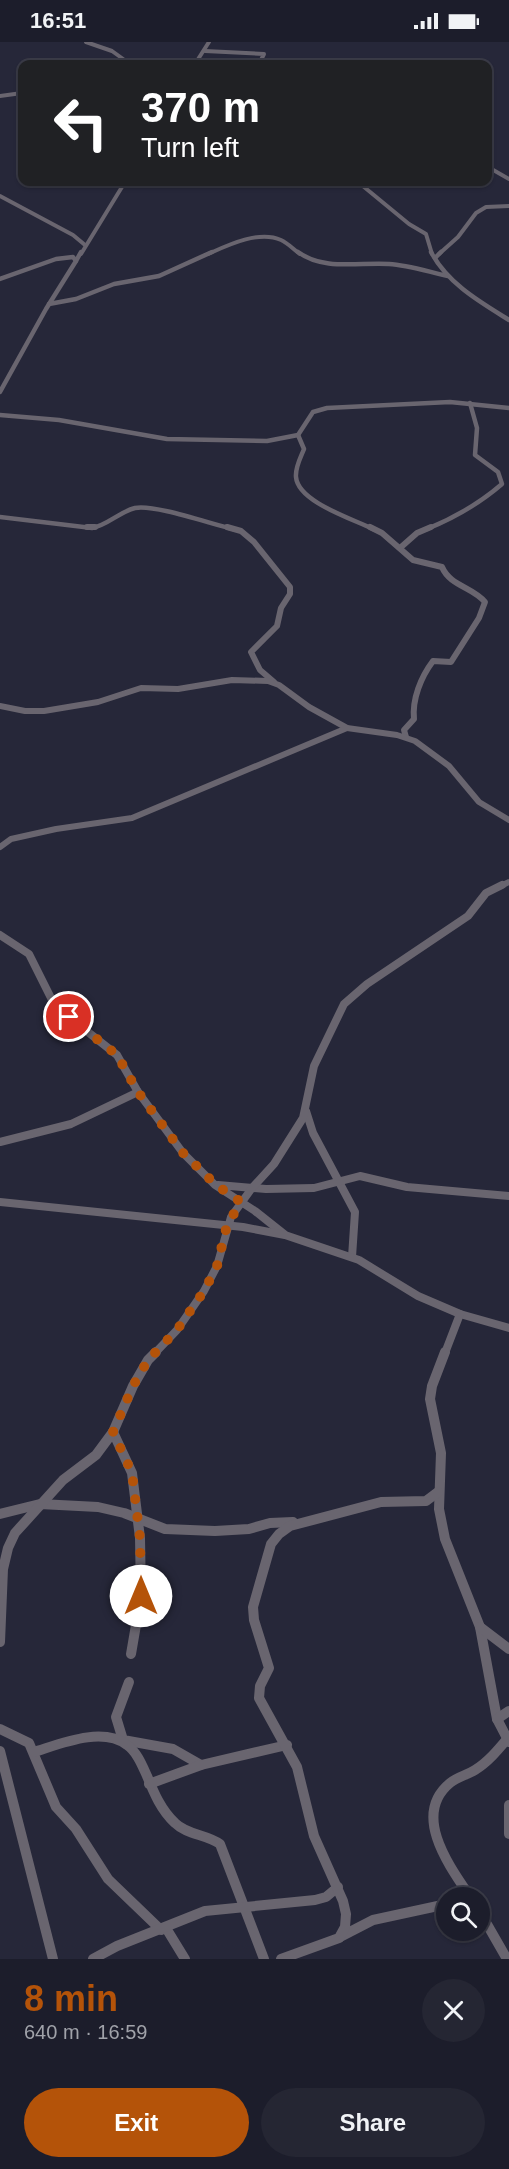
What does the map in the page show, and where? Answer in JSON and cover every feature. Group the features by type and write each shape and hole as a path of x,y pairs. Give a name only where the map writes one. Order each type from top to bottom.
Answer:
{"street":[{"path":"86,42 112,51 124,60"},
{"path":"198,60 209,42"},
{"path":"205,51 264,54 261,60"},
{"path":"0,96 18,94"},
{"path":"492,169 509,179"},
{"path":"0,392 49,304 123,186"},
{"path":"363,186 409,224 426,234 426,242 448,276 469,294 509,320"},
{"path":"0,196 73,235 85,245"},
{"path":"435,258 458,237 476,213 486,207 509,206"},
{"path":"49,304 76,299 114,284 159,276 233,243 261,237 278,238 303,257 327,263 390,264 448,276"},
{"path":"0,279 24,273 62,257 73,257 76,261"},
{"path":"0,415 69,421 87,427 113,429 168,439 264,442 298,435 309,416 322,409 404,403 470,403 509,408"},
{"path":"400,548 417,533 449,520 488,496 502,484 498,472 475,455 477,428 470,403"},
{"path":"298,435 304,449 295,470 299,488 312,500 382,533 413,560 441,567 448,578 475,590 485,602 479,618 451,662 433,661 428,666 413,706 414,719 404,730 406,737"},
{"path":"0,517 92,528 105,525 125,511 140,507 241,531 254,542 290,587 290,594 281,608 277,626 251,652 260,670 316,712 347,728 406,737 449,766 479,802 509,820"},
{"path":"0,706 25,711 44,711 98,702 141,688 178,689 232,680 262,680 275,683"},
{"path":"0,847 11,839 139,815 347,728"},
{"path":"0,1642 3,1569 8,1548 15,1533 63,1480 96,1455 113,1432 133,1386 148,1360 177,1330 204,1291 217,1266 227,1225 241,1202 274,1164 306,1110 314,1066 347,1000 356,991 389,970 421,945 468,916 486,893 509,882"},
{"path":"0,934 29,954 53,1003 114,1052 138,1092 183,1153 216,1185 285,1235"},
{"path":"0,1142 71,1124 138,1092"},
{"path":"306,1110 314,1133 355,1212 352,1257"},
{"path":"216,1185 252,1188 314,1188 356,1176 407,1187 509,1196"},
{"path":"0,1202 227,1225 285,1235 352,1257 418,1296 460,1314 509,1328"},
{"path":"460,1314 432,1386 430,1400 441,1453 438,1492 445,1539 480,1627 497,1719 508,1740 478,1768 450,1783 437,1794 433,1806 434,1829 465,1887"},
{"path":"113,1432 132,1473 137,1517 141,1596 131,1654"},
{"path":"339,1938 343,1933 345,1914 339,1887 319,1849 304,1786 286,1745 263,1708 258,1694 269,1668 254,1620 253,1607 271,1544 290,1526 381,1502 426,1501 438,1492"},
{"path":"0,1514 40,1504 98,1507 137,1517 165,1529 215,1531 249,1529 270,1523 293,1522"},
{"path":"480,1627 509,1649"},
{"path":"129,1682 116,1717 123,1740 137,1756 148,1784 175,1823 184,1832 215,1840 219,1844 264,1959"},
{"path":"497,1719 509,1711"},
{"path":"0,1729 29,1743 57,1807 76,1829 108,1878 142,1914 163,1929 185,1959"},
{"path":"34,1752 68,1741 92,1737 166,1745 190,1756 201,1766"},
{"path":"148,1784 201,1766 286,1745"},
{"path":"0,1751 53,1959"},
{"path":"509,1805 509,1834"},
{"path":"93,1959 117,1946 206,1911 315,1900 326,1897 339,1887"},
{"path":"281,1959 339,1938 373,1920 436,1906"},
{"path":"490,1929 507,1959"}],"route":[{"path":"69,1017 117,1055 131,1082 183,1153 210,1180 241,1202 227,1225 217,1266 204,1291 177,1330 148,1360 133,1386 113,1432 132,1473 140,1538 141,1596"}]}
